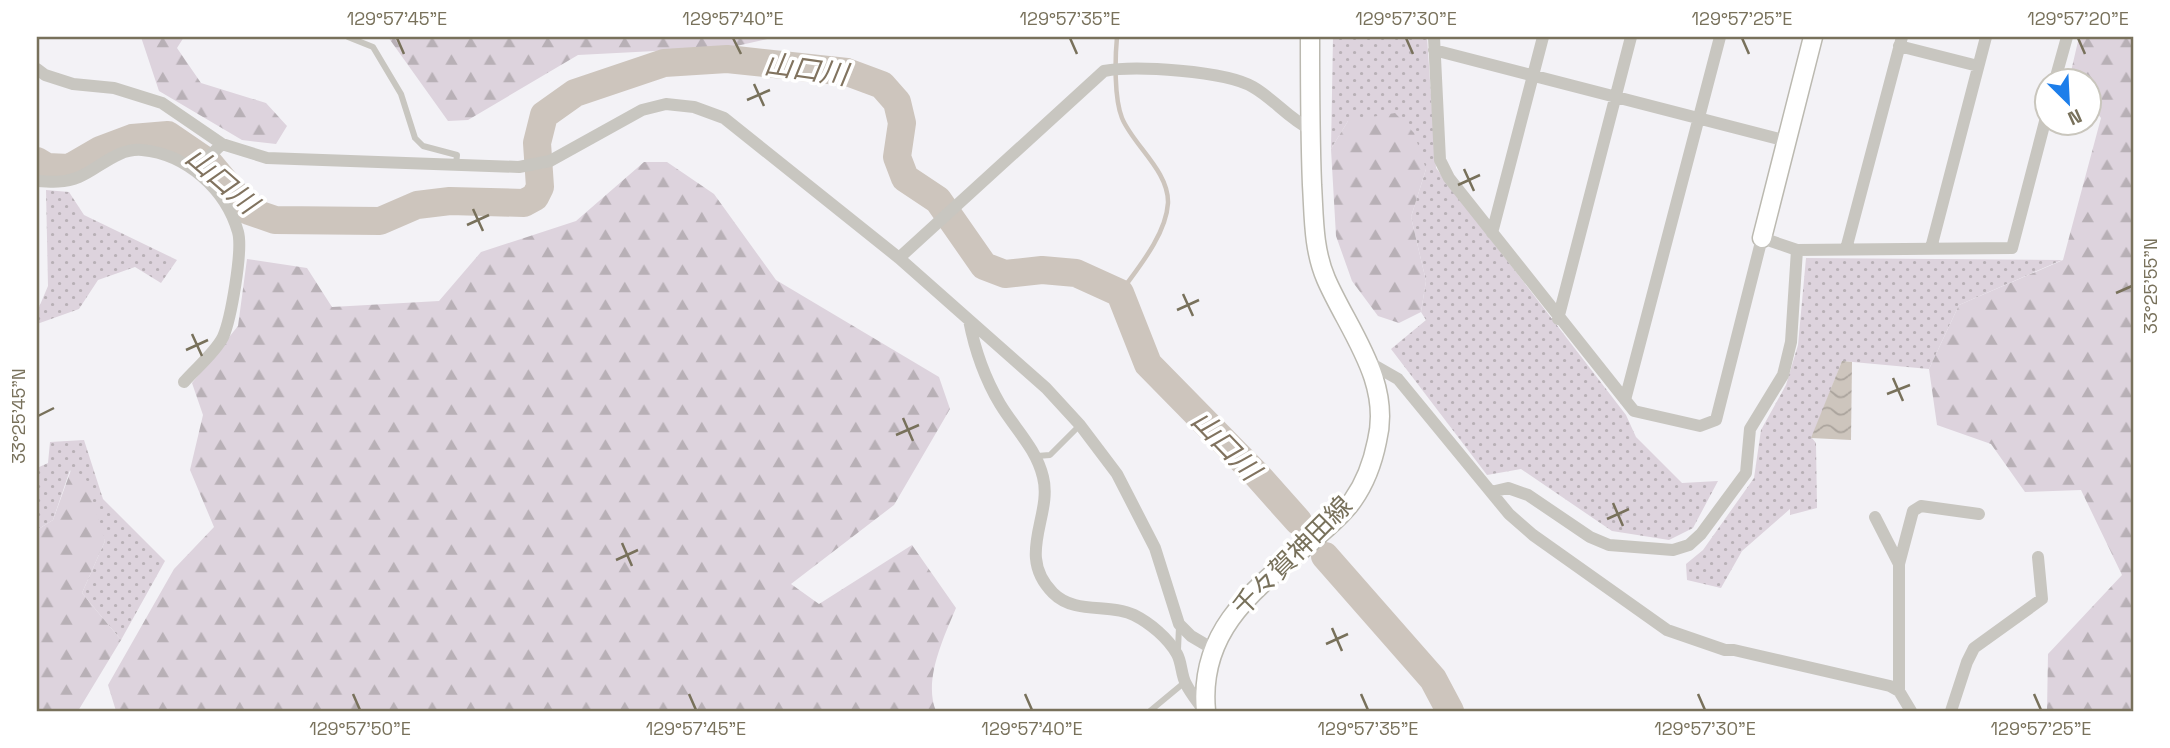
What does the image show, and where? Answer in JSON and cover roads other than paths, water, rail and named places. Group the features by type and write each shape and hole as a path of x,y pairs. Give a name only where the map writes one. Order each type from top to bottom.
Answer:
{"main road":[{"name":"千々賀神田線","path":"1205,711 1207,672 1213,649 1229,618 1254,590 1328,527 1353,500 1368,470 1378,438 1378,401 1370,363 1325,278 1317,253 1310,129 1310,37"},
{"path":"1762,238 1813,37"}],"street":[{"path":"1492,233 1543,37"},
{"path":"1558,319 1631,37"},
{"path":"1626,400 1720,37"},
{"path":"1931,248 1986,37"},
{"path":"2059,66 2067,37"},
{"path":"1846,249 1901,41 1978,66"},
{"path":"1787,141 1534,75 1434,43 1440,160 1449,178 1558,319 1634,411 1700,426 1716,420 1762,238 1797,250 2012,248 2041,136"},
{"path":"899,258 1104,71 1127,67 1232,78 1254,87 1293,121 1310,129"},
{"path":"37,69 45,75 73,84 114,88 162,103 222,144 267,159 286,161 519,167 550,161 642,110 666,104 694,107 724,118 745,132 899,258 1046,388 1080,425 1117,474 1155,548 1179,624 1191,636 1213,649"},
{"path":"196,169 222,144"},
{"path":"37,181 57,183 77,178 118,154 139,150 171,156 196,169 227,207 239,234 232,306 222,339 184,382"},
{"path":"1491,492 1508,488 1528,495 1590,537 1609,545 1674,550 1689,545 1702,534 1746,473 1750,429 1783,375 1791,342 1797,250"},
{"path":"969,319 976,354 985,376 1037,456 1044,480 1044,500 1035,538 1036,559 1043,579 1054,594 1070,604 1131,614 1163,637 1178,655 1185,682 1205,711"},
{"path":"1370,363 1398,379 1509,514 1533,535 1667,630 1725,650 1877,683 1899,691"},
{"path":"1911,711 1899,691 1899,565 1913,511 1921,506 1979,514"},
{"path":"1875,517 1899,565"},
{"path":"1951,711 1974,648 2042,599 2038,557"}],"lane":[{"path":"348,37 373,47 401,94 415,138 423,146 457,155 456,164"},
{"path":"1037,456 1050,455 1080,425"},
{"path":"1178,655 1179,624"},
{"path":"1150,711 1185,682"}],"water":[{"path":"1842,361 1852,362 1851,440 1811,438"}],"waterway":[{"path":"1117,37 1116,78 1119,110 1127,128 1163,180 1168,203 1157,239 1120,293"},
{"name":"山口川","path":"37,161 47,167 69,168 100,150 132,138 168,135 209,163 249,211 275,220 380,221 417,205 450,201 524,203 535,197 540,187 537,143 544,115 575,93 664,63 727,59 847,72 882,85 897,102 902,123 897,157 905,178 938,200 984,266 1005,274 1042,270 1076,273 1120,293 1148,364 1257,475 1298,521"},
{"name":"山口川","path":"1325,556 1433,679 1450,711"}]}
